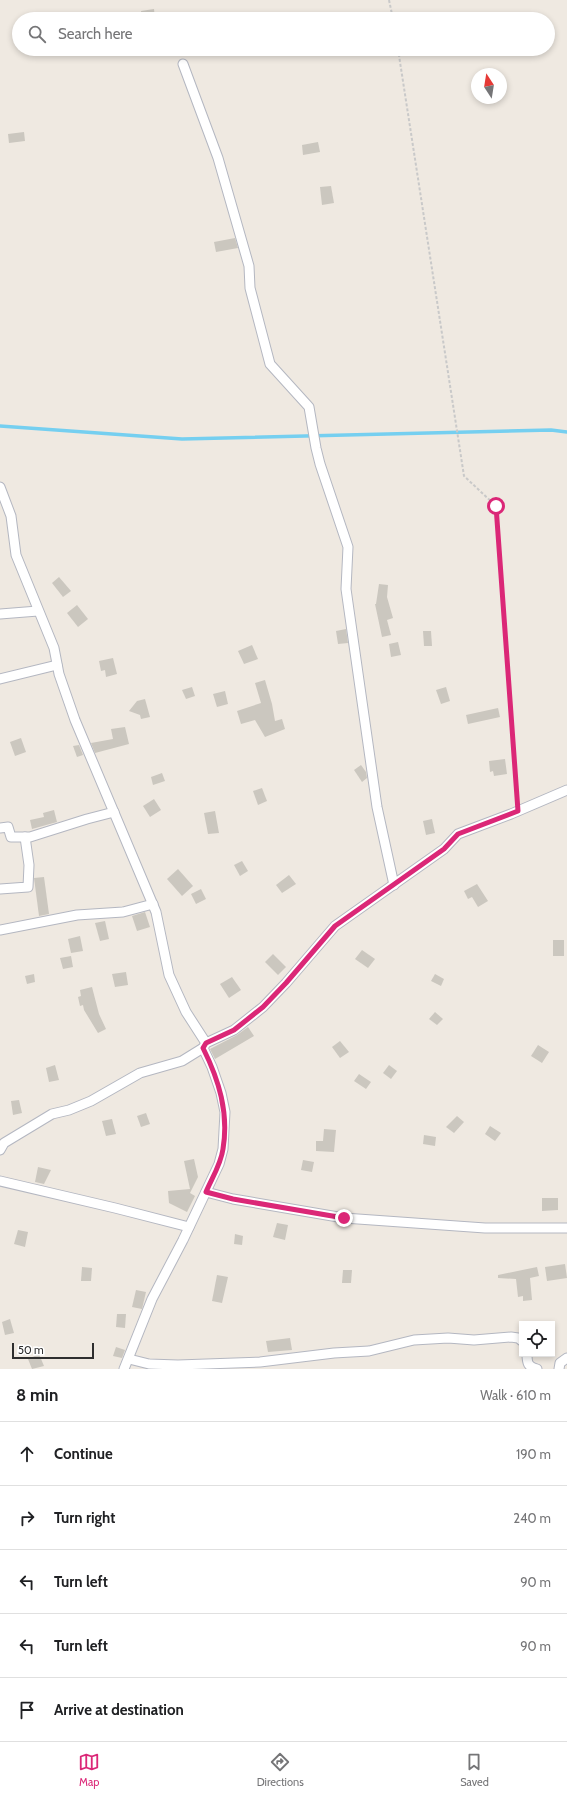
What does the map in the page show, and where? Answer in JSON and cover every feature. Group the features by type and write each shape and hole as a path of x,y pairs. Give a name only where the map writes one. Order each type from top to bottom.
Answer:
{"street":[{"path":"183,64 222,172 249,266 250,288 270,364 309,407 320,464 348,547 346,589 377,807 394,885"},
{"path":"0,487 11,516 16,555 54,648 57,666 75,720 153,904 169,975 204,1046 221,1093 225,1112 223,1149 219,1164 167,1273 152,1298 124,1369"},
{"path":"0,614 38,611"},
{"path":"0,679 57,666"},
{"path":"0,1150 4,1143 52,1114 81,1106 140,1073 182,1061 204,1046 234,1030 263,1007 286,983 335,926 444,849 458,834 567,790"},
{"path":"0,828 8,827 12,837 25,837 114,812"},
{"path":"0,889 28,887 29,865 25,837"},
{"path":"0,930 77,915 123,912 153,904"},
{"path":"0,1181 189,1227"},
{"path":"206,1192 233,1199 344,1218 486,1228 567,1228"},
{"path":"129,1359 149,1364 260,1362 334,1353 369,1351 414,1340 448,1338 474,1340 511,1337 519,1339"},
{"path":"527,1357 527,1362 530,1366 537,1369"},
{"path":"559,1369 560,1362 567,1358"}],"path":[{"path":"389,0 392,12"},
{"path":"399,56 464,476 496,506 518,811"}],"building":[{"path":"154,9 154,12 141,12"},
{"path":"24,132 25,141 9,143 8,134"},
{"path":"318,142 320,152 303,155 302,145"},
{"path":"331,186 334,203 322,205 320,187"},
{"path":"235,238 238,248 216,252 214,242"},
{"path":"59,577 71,591 63,597 52,583"},
{"path":"379,584 388,585 387,597 393,618 387,620 391,635 382,637 375,604"},
{"path":"77,605 88,619 78,627 67,613"},
{"path":"346,629 348,643 338,644 336,631"},
{"path":"423,631 431,631 432,646 424,646"},
{"path":"398,642 401,655 391,657 389,644"},
{"path":"252,645 258,659 244,664 238,651"},
{"path":"113,658 117,674 106,677 105,670 101,671 99,661"},
{"path":"265,680 275,721 282,719 285,729 265,737 255,720 241,724 237,711 261,703 255,683"},
{"path":"192,687 195,696 186,699 182,690"},
{"path":"446,687 450,701 441,704 436,690"},
{"path":"225,691 228,704 217,707 213,694"},
{"path":"145,699 150,717 141,719 140,715 129,711 137,701"},
{"path":"498,708 500,717 468,724 466,715"},
{"path":"125,727 129,744 95,753 91,743 113,739 111,729"},
{"path":"21,738 26,752 15,756 10,742"},
{"path":"79,745 83,755 77,757 73,746"},
{"path":"505,759 507,774 494,776 493,771 490,772 489,761"},
{"path":"361,765 366,772 367,778 362,782 354,770"},
{"path":"162,773 165,781 153,785 151,777"},
{"path":"262,788 267,801 258,805 253,791"},
{"path":"154,799 161,810 150,817 143,806"},
{"path":"54,810 57,822 32,829 30,820 44,817 43,813"},
{"path":"215,811 219,833 208,834 204,813"},
{"path":"432,819 435,833 426,835 423,821"},
{"path":"242,861 248,871 240,876 234,865"},
{"path":"178,869 193,886 182,896 167,879"},
{"path":"289,875 296,884 282,893 276,885"},
{"path":"44,877 49,914 39,916 34,878"},
{"path":"477,884 488,901 478,907 472,897 468,899 464,891"},
{"path":"201,889 206,899 196,904 191,894"},
{"path":"145,912 150,927 137,931 132,916"},
{"path":"105,921 109,939 100,941 95,923"},
{"path":"80,936 83,951 71,953 68,939"},
{"path":"553,940 564,940 564,956 553,956"},
{"path":"362,950 375,959 368,968 355,959"},
{"path":"273,954 286,967 278,975 265,962"},
{"path":"71,956 73,967 63,969 60,958"},
{"path":"126,972 128,985 115,987 112,974"},
{"path":"34,974 35,982 27,984 25,976"},
{"path":"435,974 444,979 441,986 431,981"},
{"path":"232,977 241,990 229,998 220,984"},
{"path":"92,987 99,1014 106,1029 98,1033 84,1010 83,1005 80,1006 78,997 81,996 80,990"},
{"path":"435,1012 443,1019 437,1025 429,1019"},
{"path":"248,1027 254,1036 215,1059 210,1049 237,1035"},
{"path":"340,1041 349,1052 340,1058 332,1047"},
{"path":"538,1045 549,1052 542,1063 531,1056"},
{"path":"55,1065 59,1080 49,1082 46,1068"},
{"path":"389,1065 397,1071 391,1079 383,1073"},
{"path":"359,1074 371,1082 366,1089 354,1081"},
{"path":"19,1100 22,1113 13,1115 11,1101"},
{"path":"146,1113 150,1124 141,1127 137,1116"},
{"path":"457,1116 464,1122 454,1133 446,1127"},
{"path":"112,1119 116,1134 106,1136 102,1121"},
{"path":"490,1126 501,1133 495,1141 485,1134"},
{"path":"324,1129 336,1130 334,1152 316,1151 316,1141 323,1141"},
{"path":"424,1135 436,1137 435,1146 423,1144"},
{"path":"194,1159 198,1177 190,1193 195,1196 187,1212 169,1203 168,1191 190,1189 184,1161"},
{"path":"303,1160 314,1162 312,1172 301,1170"},
{"path":"38,1167 51,1170 44,1184 35,1182"},
{"path":"542,1198 558,1198 558,1210 542,1211"},
{"path":"277,1223 288,1225 285,1240 273,1237"},
{"path":"18,1230 28,1232 25,1247 14,1244"},
{"path":"235,1234 243,1236 242,1245 234,1244"},
{"path":"565,1264 567,1278 547,1281 545,1267"},
{"path":"82,1267 92,1268 91,1281 81,1281"},
{"path":"537,1267 539,1276 530,1278 532,1300 523,1301 523,1296 518,1297 516,1279 498,1278 498,1275"},
{"path":"343,1270 352,1270 351,1283 342,1283"},
{"path":"217,1275 228,1277 222,1303 212,1301"},
{"path":"136,1290 146,1292 142,1309 132,1307"},
{"path":"117,1314 126,1314 125,1328 116,1327"},
{"path":"10,1319 14,1333 5,1335 2,1322"},
{"path":"290,1338 292,1350 268,1352 266,1341"},
{"path":"116,1347 125,1350 122,1358 113,1356"},
{"path":"39,1354 44,1366 32,1369 28,1359"}],"waterway":[{"path":"0,426 182,439 551,430 567,432"}],"route":[{"path":"344,1218 233,1199 206,1192 219,1164 223,1149 225,1112 221,1093 212,1067 203,1048 206,1043 234,1030 263,1007 286,983 335,926 444,849 458,834 518,811 496,506"}]}
